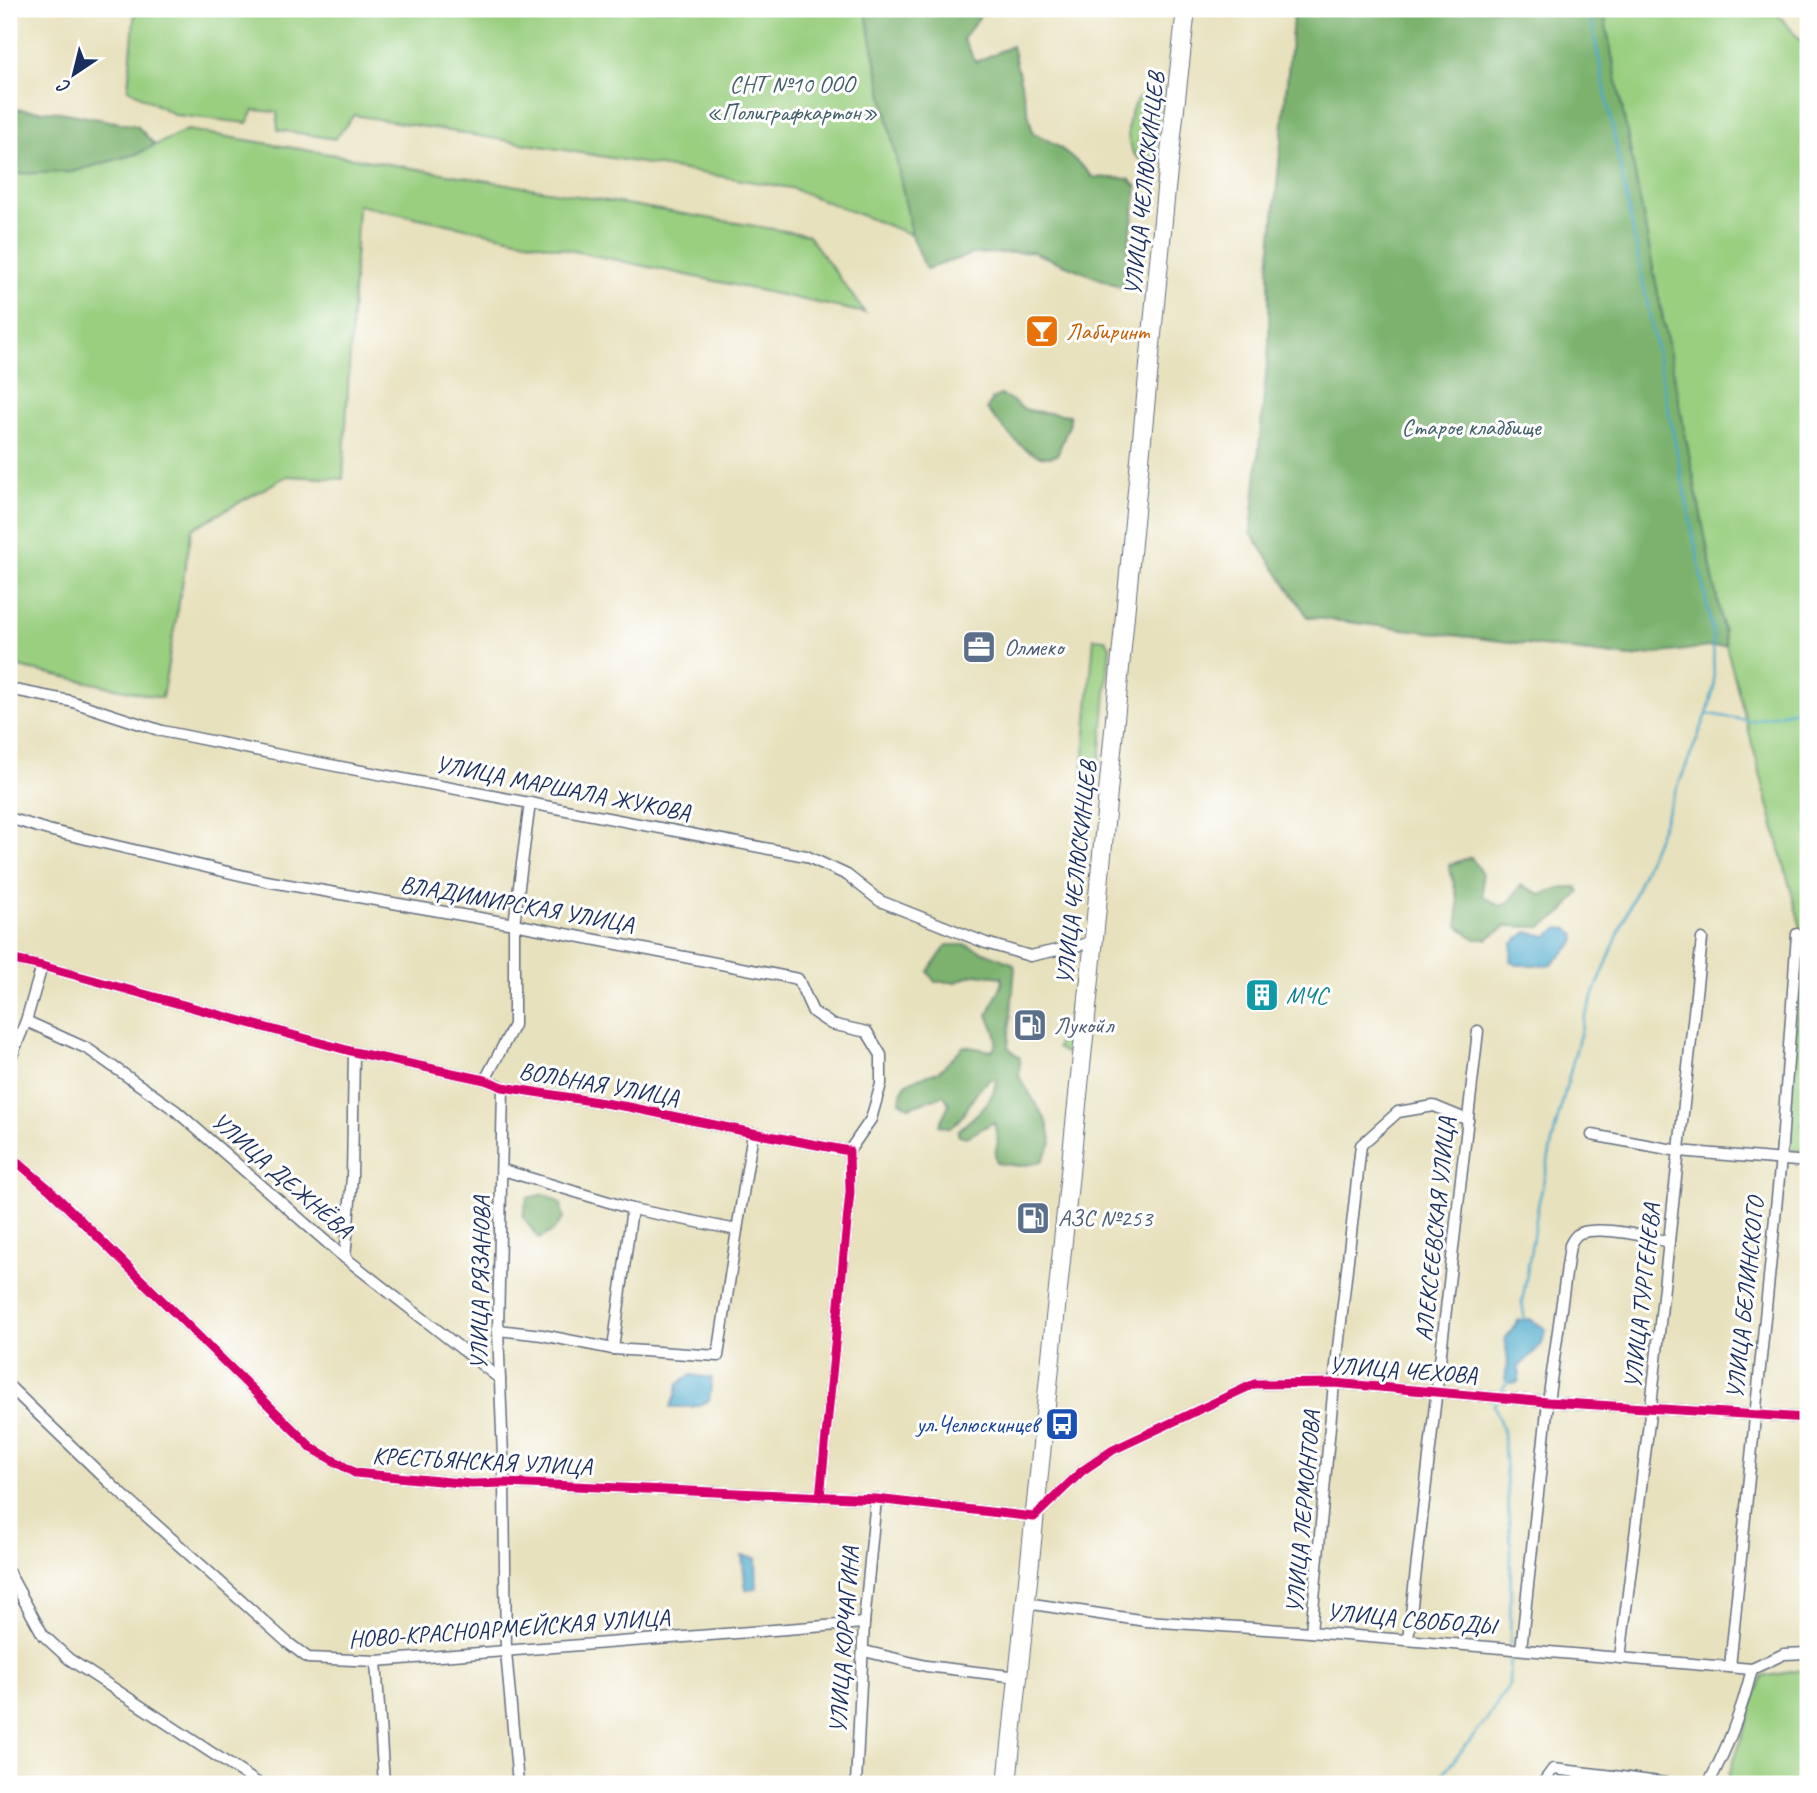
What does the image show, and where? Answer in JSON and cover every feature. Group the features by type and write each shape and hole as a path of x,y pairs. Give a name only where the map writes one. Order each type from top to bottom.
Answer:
{"main road":[{"name":"УЛИЦА ЧЕЛЮСКИНЦЕВ","path":"1007,1784 1094,943 1186,9"}],"street":[{"name":"УЛИЦА МАРШАЛА ЖУКОВА","path":"9,689 70,701 162,730 806,856 847,875 880,901 986,943 1030,956 1094,943"},
{"path":"503,1087 485,1080 514,1025 514,924 530,803"},
{"name":"ВЛАДИМИРСКАЯ УЛИЦА","path":"9,818 48,830 266,881 514,924 798,979 813,1012 831,1024 867,1032 881,1055 881,1084 871,1119 849,1151"},
{"name":"УЛИЦА БЕЛИНСКОГО","path":"1730,1667 1781,1158 1797,934"},
{"name":"УЛИЦА ТУРГЕНЕВА","path":"1620,1658 1651,1406 1702,939"},
{"name":"ВОЛЬНАЯ УЛИЦА","path":"9,959 354,1052 485,1080"},
{"path":"9,1063 26,1021 42,966"},
{"name":"УЛИЦА ДЕЖНЁВА","path":"26,1021 88,1049 175,1110 345,1258 500,1379"},
{"name":"АЛЕКСЕЕВСКАЯ УЛИЦА","path":"1408,1640 1478,1031"},
{"path":"345,1258 352,1178 354,1052"},
{"name":"ВОЛЬНАЯ УЛИЦА","path":"503,1087 629,1107 849,1151"},
{"name":"УЛИЦА РЯЗАНОВА","path":"503,1087 498,1330 504,1483 506,1652 518,1784"},
{"name":"УЛИЦА ЛЕРМОНТОВА","path":"1311,1632 1334,1383 1362,1145 1398,1112 1434,1106 1468,1120"},
{"path":"498,1330 542,1335 614,1349 718,1356 753,1133"},
{"path":"1592,1135 1679,1152 1808,1162"},
{"path":"820,1497 850,1192 849,1151"},
{"name":"КРЕСТЬЯНСКАЯ УЛИЦА","path":"9,1155 49,1189 312,1448 355,1473 471,1484 504,1483 876,1499 1034,1517"},
{"path":"503,1170 632,1209 737,1230"},
{"path":"614,1349 632,1209"},
{"path":"1521,1649 1548,1402 1570,1245 1574,1237 1581,1233 1605,1231 1647,1235 1669,1242"},
{"name":"УЛИЦА ЧЕХОВА","path":"1034,1517 1082,1471 1113,1450 1254,1384 1334,1383 1548,1402 1651,1406 1808,1418"},
{"name":"НОВО-КРАСНОАРМЕЙСКАЯ УЛИЦА","path":"9,1386 114,1487 286,1643 308,1658 376,1661 864,1623"},
{"name":"УЛИЦА КОРЧАГИНА","path":"856,1784 864,1623 876,1499"},
{"path":"9,1573 43,1635 69,1659 258,1784"},
{"name":"УЛИЦА СВОБОДЫ","path":"1026,1603 1146,1621 1752,1669"},
{"path":"864,1651 926,1666 1018,1677"},
{"path":"1708,1784 1721,1761 1743,1705 1752,1669 1784,1654 1808,1653"},
{"path":"376,1661 384,1784"},
{"path":"1542,1784 1553,1769 1612,1780 1673,1784"}],"green space":[{"name":"СНТ №10 ООО «Полиграфкартон»","path":"135,9 865,9 912,235 791,188 354,115 335,139 278,130 277,112 254,110 247,123 175,115 128,89"},
{"path":"865,9 976,9 980,16 963,39 976,62 1012,46 1033,133 1065,152 1093,177 1129,179 1137,187 1123,288 1033,252 973,254 926,269 912,235"},
{"name":"Старое кладбище","path":"1294,9 1603,9 1726,645 1630,657 1308,617 1251,533 1269,344 1269,268"},
{"path":"1603,9 1773,9 1808,49 1808,1106 1802,1125 1808,1127 1808,1152 1787,1149 1802,932 1726,645"},
{"path":"1154,90 1162,91 1154,158 1151,162 1141,160 1134,154 1128,135 1128,124 1139,98"},
{"path":"9,109 60,112 137,126 155,145 139,153 72,172 9,174"},
{"path":"187,130 808,235 865,313 358,205 343,479 287,476 192,529 162,698 9,665 9,174 72,172 139,153"},
{"path":"1000,395 1027,410 1069,415 1070,423 1057,455 1037,455 1009,434 987,409 992,399"},
{"path":"1094,638 1105,639 1110,646 1099,772 1096,780 1082,779"},
{"path":"1471,857 1482,874 1483,896 1500,906 1508,903 1521,885 1542,895 1567,887 1577,887 1580,892 1563,912 1541,927 1507,926 1487,939 1475,939 1458,926 1458,900 1449,865"},
{"path":"947,945 966,945 1012,963 1015,967 1008,1047 1020,1058 1019,1076 1047,1122 1052,1143 1041,1162 1019,1166 997,1163 995,1154 998,1141 994,1122 967,1137 958,1135 958,1131 988,1101 996,1079 984,1084 962,1116 950,1128 939,1125 949,1104 944,1095 909,1107 900,1101 909,1082 940,1070 964,1046 992,1051 995,1047 996,1033 988,1015 1002,984 1002,977 975,974 956,982 935,982 928,972"},
{"path":"1073,990 1077,991 1070,1050 1066,1053 1057,1048 1062,1031 1069,1021"},
{"path":"545,1194 561,1204 563,1218 553,1231 539,1239 523,1217 527,1198"},
{"path":"1808,1669 1808,1784 1726,1784 1762,1677"}],"water":[{"path":"1559,928 1575,933 1576,941 1551,965 1517,965 1511,961 1512,944 1527,932 1547,936"},
{"path":"1530,1319 1546,1329 1542,1344 1518,1368 1518,1382 1510,1383 1505,1379 1508,1362 1505,1339 1519,1320"},
{"path":"691,1375 712,1378 709,1401 693,1407 670,1407 678,1384"},
{"path":"742,1556 756,1558 757,1588 746,1590"}],"waterway":[{"path":"1525,1320 1522,1303 1539,1201 1584,1019 1707,714 1714,687 1713,635 1589,9"},
{"path":"1709,714 1751,721 1808,707"},
{"path":"1499,1395 1508,1380"},
{"path":"1496,1401 1494,1404 1503,1432 1511,1549 1510,1644"},
{"path":"1431,1784 1440,1777 1486,1721 1509,1685 1510,1650"}],"cycle path":[{"path":"9,959 354,1052 485,1080 503,1087 629,1107 849,1151 850,1192 820,1497"},
{"path":"9,1155 49,1189 312,1448 355,1473 471,1484 504,1483 876,1499 1034,1517 1082,1471 1113,1450 1254,1384 1334,1383 1548,1402 1808,1418"}],"place":[{"name":"Лабиринт","path":"1042,331"},
{"name":"Олмеко","path":"979,647"},
{"name":"МЧС","path":"1262,995"},
{"name":"Лукойл","path":"1030,1025"},
{"name":"АЗС №253","path":"1033,1218"},
{"name":"ул.Челюскинцев","path":"1062,1424"}]}
